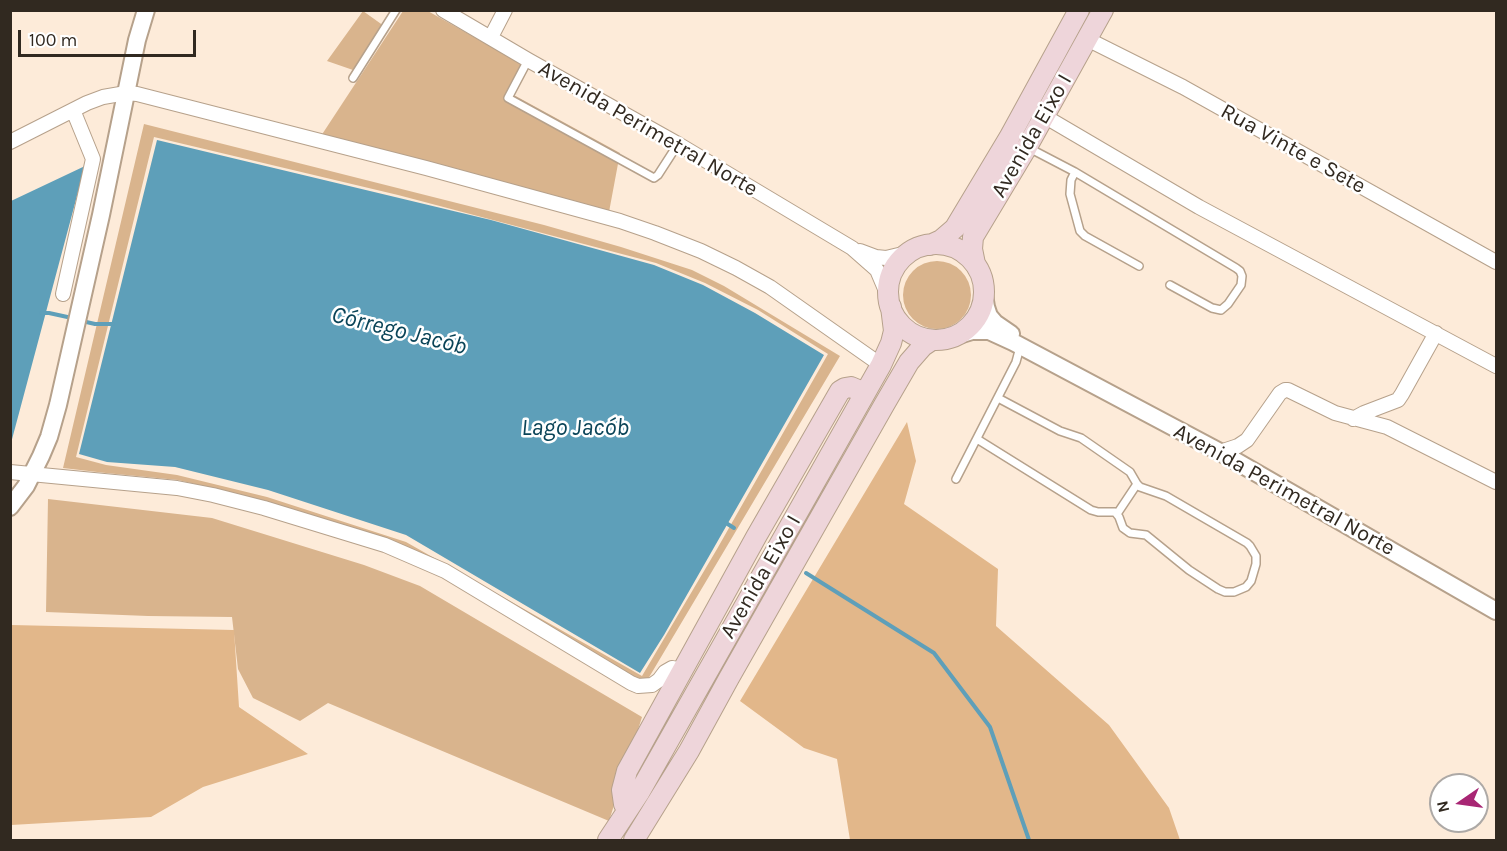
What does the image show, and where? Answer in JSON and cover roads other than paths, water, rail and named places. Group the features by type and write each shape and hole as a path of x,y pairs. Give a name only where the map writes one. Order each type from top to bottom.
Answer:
{"main road":[{"name":"Avenida Eixo I","path":"930,245 941,240 955,228 1010,138 1079,10"},
{"name":"Avenida Eixo I","path":"975,264 972,249 973,237 1027,147 1103,10"},
{"path":"930,245 945,245 958,249 975,264 982,279 984,295 978,317 962,334 947,340 921,338 902,327 890,302 888,284 897,262 920,247 930,245"},
{"name":"Avenida Eixo I","path":"608,840 639,793 881,365 894,332 890,302"},
{"name":"Avenida Eixo I","path":"634,840 689,751 909,362 923,346 932,340"},
{"path":"627,810 622,790 627,771 756,537 840,391 851,387 865,393"}],"street":[{"path":"10,507 32,474 49,437 83,299 137,40 146,10"},
{"name":"Avenida Perimetral Norte","path":"443,10 678,144 852,248 876,257 886,258 911,252"},
{"path":"491,37 505,10"},
{"name":"Rua Vinte e Sete","path":"1087,39 1183,87 1497,262"},
{"path":"10,142 103,97 126,93 137,94 426,168 620,221 655,233 719,260 770,287 881,365"},
{"path":"63,294 93,159 73,110"},
{"path":"1044,116 1199,207 1497,366"},
{"name":"Avenida Perimetral Norte","path":"852,248 877,270 890,302"},
{"name":"Avenida Perimetral Norte","path":"984,295 989,316 995,324 1019,343"},
{"name":"Avenida Perimetral Norte","path":"962,334 972,331 989,331 1019,343 1220,452 1497,611"},
{"path":"1353,419 1398,400 1436,333"},
{"path":"1220,452 1238,446 1247,440 1280,393 1291,390 1329,410 1353,419 1387,427 1497,482"},
{"path":"10,472 191,490 264,508 385,544 415,557 459,579 638,686 649,686 656,683 668,670 675,668 683,670"}],"lane":[{"path":"353,78 396,10"},
{"path":"528,60 508,99 654,178 678,144"},
{"path":"1027,147 1075,172 1236,268 1242,276 1240,285 1228,304 1221,310 1212,308 1170,285"},
{"path":"1075,172 1071,180 1070,194 1080,231 1139,266"},
{"path":"956,479 1016,362 1019,343"},
{"path":"977,439 1091,510 1117,514 1123,528 1130,533 1146,535 1189,570 1218,589 1234,592 1251,581 1256,556 1250,546 1166,496 1137,484 1130,472 1081,438 1060,431 998,398"},
{"path":"1117,514 1137,484"}],"water":[{"name":"Lago Jacób","path":"157,140 491,220 654,265 703,285 755,313 824,355 640,673 406,535 268,490 175,467 107,462 79,454"},
{"path":"85,166 11,443 11,201"}],"waterway":[{"name":"Córrego Jacób","path":"41,313 72,318"},
{"name":"Córrego Jacób","path":"82,321 113,324"},
{"name":"Córrego Jacób","path":"726,523 734,528"},
{"name":"Córrego Jacób","path":"806,573 934,653 990,727 1029,840"}]}
